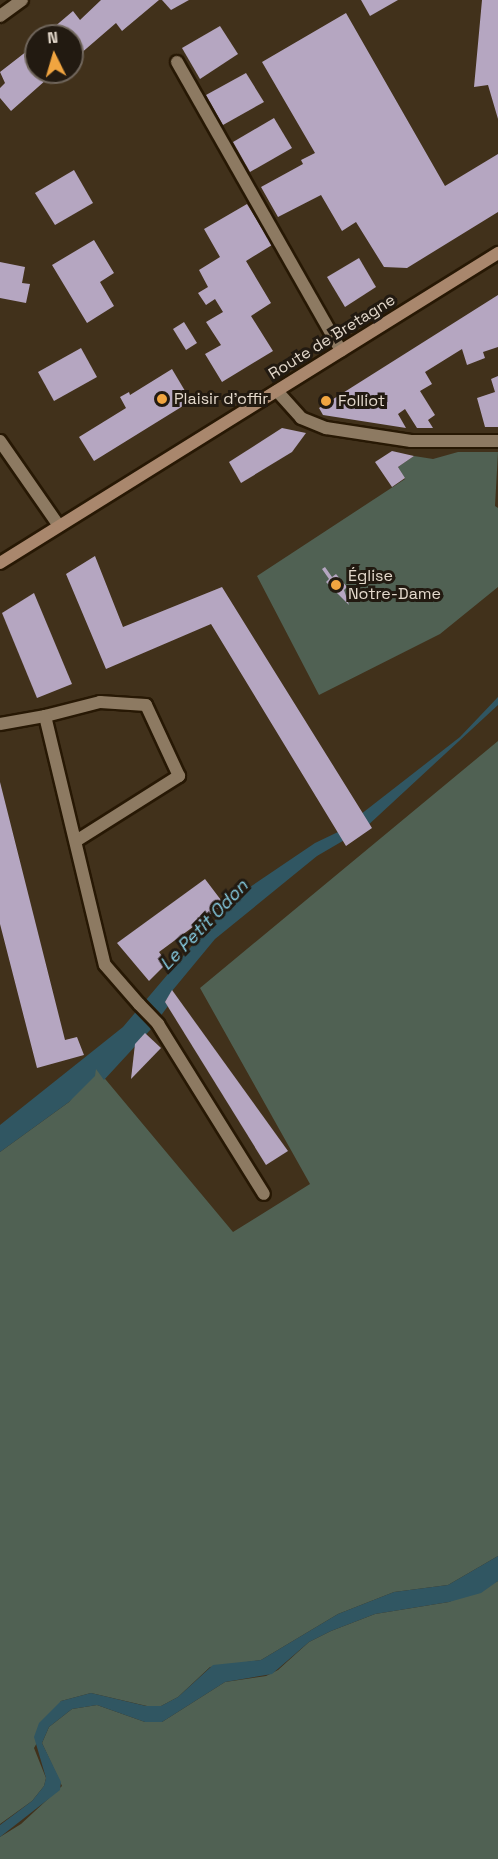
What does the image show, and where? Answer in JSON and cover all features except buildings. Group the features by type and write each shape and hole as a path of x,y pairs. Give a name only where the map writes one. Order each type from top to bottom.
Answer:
{"main road":[{"name":"Route de Bretagne","path":"0,562 498,253"}],"street":[{"path":"0,16 22,0"},
{"path":"177,62 342,351"},
{"path":"277,391 301,418 326,428 411,441 498,441"},
{"path":"0,441 59,526"},
{"path":"0,724 45,716 100,702 146,705 178,776 75,841"},
{"path":"45,716 105,966 158,1024 264,1194"}],"green space":[{"path":"458,452 498,452 495,506 498,508 498,587 440,634 319,695 257,576 405,479 398,467 414,456 433,459"},
{"path":"498,741 498,1556 448,1585 394,1592 338,1614 261,1660 210,1667 178,1697 161,1706 147,1706 91,1693 61,1701 34,1748 46,1778 44,1786 32,1801 0,1824 0,1152 69,1102 96,1068 233,1232 310,1184 200,988"},
{"path":"498,1581 498,1859 0,1859 0,1837 21,1824 62,1786 42,1743 49,1727 72,1709 97,1705 145,1722 162,1722 225,1682 266,1676 278,1670 309,1642 331,1631 375,1614 449,1602"}],"water":[{"path":"498,697 498,705 365,828 317,856 215,939 172,991 165,1002 168,1006 151,1029 104,1080 96,1069 95,1076 69,1102 0,1152 0,1125 123,1027 207,928 247,889 315,843 338,832 460,737"},
{"path":"498,1556 498,1581 481,1593 449,1602 375,1614 331,1631 309,1642 272,1674 225,1682 162,1722 145,1722 97,1705 72,1709 49,1727 42,1743 61,1782 60,1790 0,1837 0,1825 32,1801 44,1786 46,1778 34,1737 39,1723 61,1701 91,1693 146,1706 161,1706 178,1697 213,1665 261,1660 338,1614 394,1592 448,1585"}],"place":[{"name":"Plaisir d'offir","path":"162,399"},
{"name":"Folliot","path":"326,401"},
{"name":"Église Notre-Dame","path":"336,585"}],"water label":[{"name":"Le Petit Odon","path":"204,925"}]}
